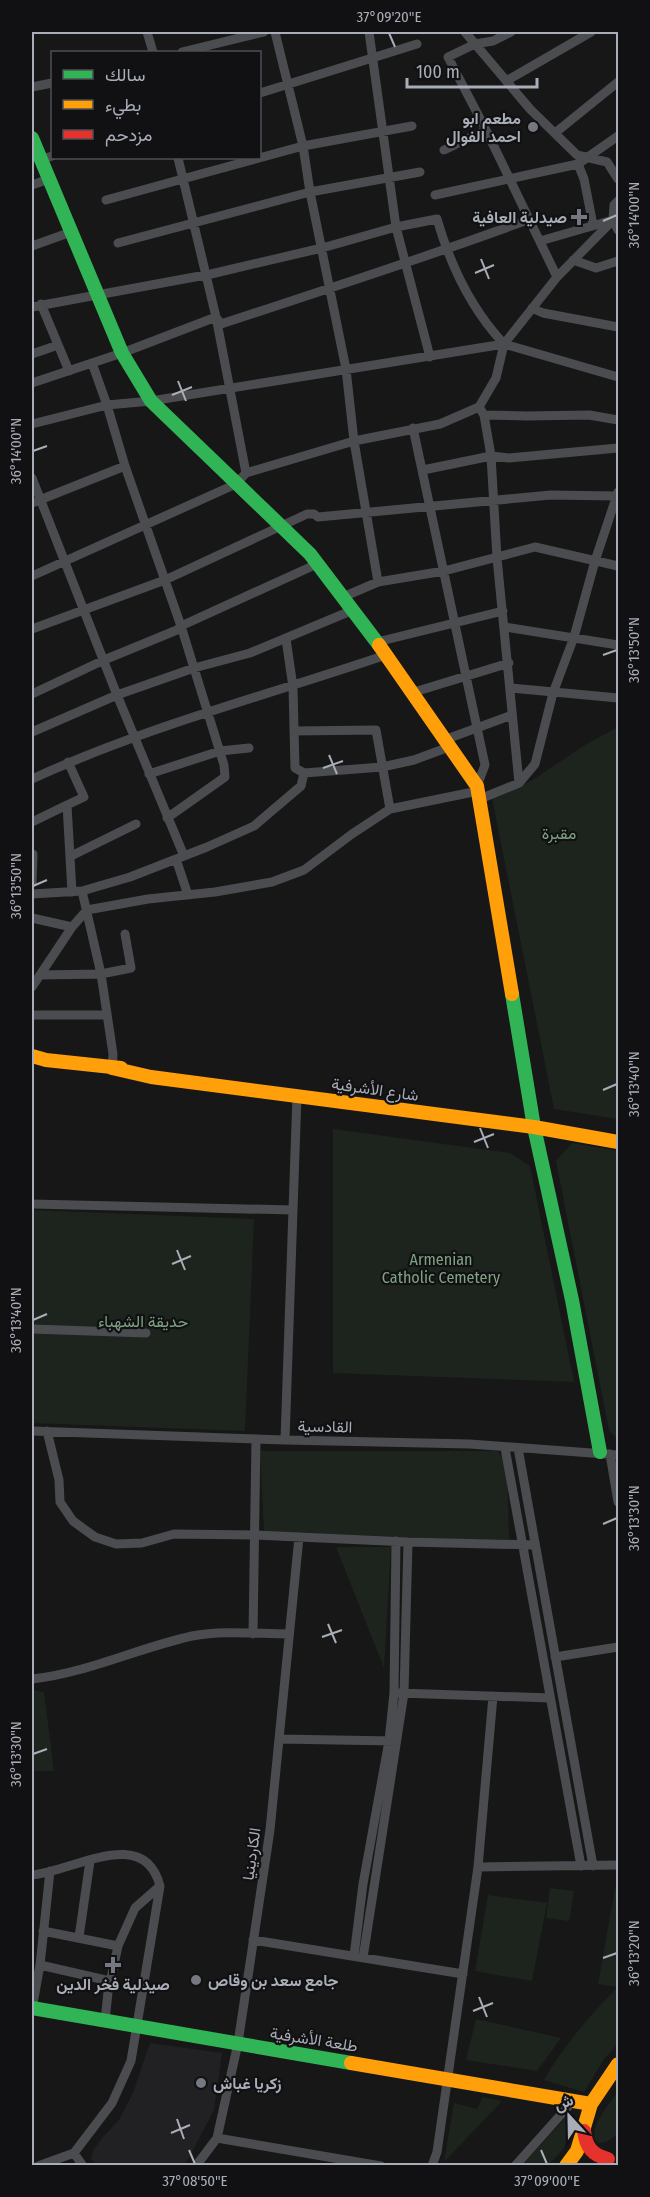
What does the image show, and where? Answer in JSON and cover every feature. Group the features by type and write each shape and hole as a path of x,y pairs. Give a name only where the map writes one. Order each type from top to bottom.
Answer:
{"street":[{"path":"147,32 153,51"},
{"path":"186,51 264,32"},
{"path":"275,32 303,146 310,192 346,369 354,441 378,582"},
{"path":"369,32 396,227 430,357"},
{"path":"465,32 506,81 577,155 607,162 618,179"},
{"path":"511,32 493,41 475,44 448,57 510,178 557,277"},
{"path":"506,81 591,32"},
{"path":"261,93 417,44"},
{"path":"555,133 618,82"},
{"path":"32,87 51,83"},
{"path":"261,158 303,146 412,126"},
{"path":"444,150 486,130"},
{"path":"435,195 578,164 618,136"},
{"path":"32,138 46,158 48,179 122,353 151,401 317,564 377,642 478,792 534,1127 618,1502"},
{"path":"178,159 216,317 246,473"},
{"path":"106,200 256,159"},
{"path":"578,164 584,179 593,225"},
{"path":"118,243 310,192 420,172"},
{"path":"32,185 48,179"},
{"path":"618,201 614,205 613,220 618,230"},
{"path":"69,371 58,345 36,306 211,274 322,248 396,227 437,219 446,250 490,328 504,344"},
{"path":"216,317 221,324 446,250 530,219"},
{"path":"540,241 613,220"},
{"path":"519,783 497,558 491,456 482,411 496,378 504,344 557,277 613,220"},
{"path":"32,246 71,232"},
{"path":"573,260 596,268 618,261"},
{"path":"532,308 543,313 618,327"},
{"path":"32,383 122,353 216,317"},
{"path":"32,424 107,405 151,401 504,344 522,347 618,377"},
{"path":"32,354 58,345"},
{"path":"92,363 181,626 220,752 225,777 167,818"},
{"path":"32,576 236,484 246,473 354,441 440,424 482,411 526,416 589,415 618,420"},
{"path":"413,428 485,765 478,792"},
{"path":"423,470 491,456 509,458 618,448"},
{"path":"36,502 125,466"},
{"path":"32,478 36,502 65,561 167,818 180,858 188,895"},
{"path":"32,629 165,580 307,514 314,514 318,517 551,495 618,493 595,561 574,637 553,693 535,764 519,783 390,809 304,870 272,882 87,910 72,927 32,987"},
{"path":"344,597 378,582 444,571 535,547 618,566"},
{"path":"32,694 104,660 177,630 181,626 317,564"},
{"path":"32,732 117,695 194,668 250,652 353,610"},
{"path":"377,642 502,610"},
{"path":"505,627 618,645"},
{"path":"286,639 293,687 295,768 304,773 382,767 414,760 477,727 512,715"},
{"path":"32,779 68,762 134,737 386,655"},
{"path":"411,693 508,663"},
{"path":"511,688 618,698"},
{"path":"294,731 376,730 390,809"},
{"path":"149,774 220,752 249,748"},
{"path":"32,822 84,797 68,762"},
{"path":"32,894 77,891 130,877 254,826 302,786 304,773"},
{"path":"67,805 71,856 77,891 87,910 101,974 113,1054 112,1068"},
{"path":"71,856 136,824"},
{"path":"32,883 33,854"},
{"path":"32,918 72,927"},
{"path":"40,975 101,974 131,968 125,934"},
{"path":"32,1015 107,1015"},
{"name":"شارع الأشرفية","path":"32,1056 46,1060 112,1068 151,1077 570,1133 618,1137"},
{"name":"شارع الأشرفية","path":"32,1062 46,1060"},
{"path":"285,1440 297,1095"},
{"name":"شارع الأشرفية","path":"570,1133 572,1136 618,1142"},
{"path":"32,1204 293,1210"},
{"path":"32,1329 146,1333"},
{"name":"القادسية","path":"32,1431 470,1444 609,1454"},
{"path":"47,1431 59,1480 60,1502 73,1521 95,1537 116,1544 142,1543 174,1534 255,1534 408,1542 535,1545"},
{"path":"253,1634 256,1439"},
{"path":"506,1448 581,1866"},
{"path":"518,1449 592,1866"},
{"name":"الكاردينيا","path":"196,2166 217,2138 238,2043 270,1830 299,1537"},
{"path":"393,1741 396,1541"},
{"path":"358,1957 363,1884 404,1694 408,1542"},
{"path":"32,1679 73,1672 146,1648 195,1636 231,1633 290,1634"},
{"path":"555,1657 618,1647"},
{"path":"394,1693 550,1698"},
{"path":"432,2166 437,2152 478,1867 493,1696"},
{"path":"279,1739 393,1741"},
{"path":"32,1875 118,1854 131,1855 151,1864 160,1886 131,2061 122,2083 101,2119 74,2153 38,2166"},
{"path":"79,1937 90,1861"},
{"path":"478,1867 618,1865"},
{"path":"32,2008 40,1965 50,1871"},
{"path":"105,2021 110,1981 118,1946 135,1908 160,1886"},
{"path":"43,1931 118,1946"},
{"path":"253,1940 463,1974"},
{"path":"40,1965 110,1981"},
{"name":"طلعة الأشرفية","path":"32,2008 591,2104"},
{"path":"566,2166 577,2151 591,2104 618,2064"},
{"path":"515,2166 573,2101"},
{"path":"584,2128 585,2145 595,2156 608,2159"},
{"path":"217,2138 381,2166"},
{"path":"74,2153 83,2166"},
{"path":"317,2166 324,2157"}],"shaded area":[{"path":"150,2043 222,2053 214,2110 185,2165 96,2165 91,2159 93,2151 119,2120 133,2093"}],"green space":[{"name":"مقبرة","path":"618,727 618,1119 554,1109 492,798 531,781 585,745"},
{"name":"Armenian Catholic Cemetery","path":"333,1129 510,1153 530,1166 574,1382 333,1373"},
{"path":"572,1143 618,1151 618,1440 609,1430 556,1161"},
{"name":"حديقة الشهباء","path":"32,1210 254,1219 245,1431 32,1423"},
{"path":"260,1451 498,1451 507,1466 509,1541 264,1532"},
{"path":"336,1547 391,1547 384,1668"},
{"path":"32,1690 44,1692 54,1771 32,1771"},
{"path":"550,1888 574,1891 569,1921 546,1918"},
{"path":"615,1889 618,1889 618,1987 598,1984"},
{"path":"488,1895 547,1903 532,1981 475,1971"},
{"path":"618,1987 618,2044 604,2059 584,2092 544,2080 578,2031"},
{"path":"476,2019 561,2038 537,2071 466,2060"},
{"path":"618,2091 618,2134 606,2142 599,2143 595,2140 594,2134 598,2121"},
{"path":"483,2097 502,2101 444,2162 454,2103 477,2109"},
{"path":"567,2116 573,2119 572,2127 566,2145 558,2155 548,2165 522,2165"}],"traffic: fast":[{"path":"32,138 122,353 151,401 310,554 379,645"},
{"path":"512,994 534,1127 572,1300 600,1452"},
{"path":"32,2008 351,2063"}],"traffic: slow":[{"path":"379,645 477,786 512,994"},
{"path":"32,1056 46,1060 121,1068"},
{"path":"112,1068 151,1077 534,1127 618,1142"},
{"path":"351,2063 591,2104"},
{"path":"566,2166 577,2151 591,2104 618,2064"}],"traffic: jam":[{"path":"584,2131 586,2142 591,2150 608,2159"}],"place":[{"name":"مطعم ابو احمد الفوال","path":"533,127"},
{"name":"صيدلية العافية","path":"579,217"},
{"name":"صيدلية فخر الدين","path":"113,1965"},
{"name":"جامع سعد بن وقاص","path":"196,1980"},
{"name":"زكريا غباش","path":"201,2083"}]}
